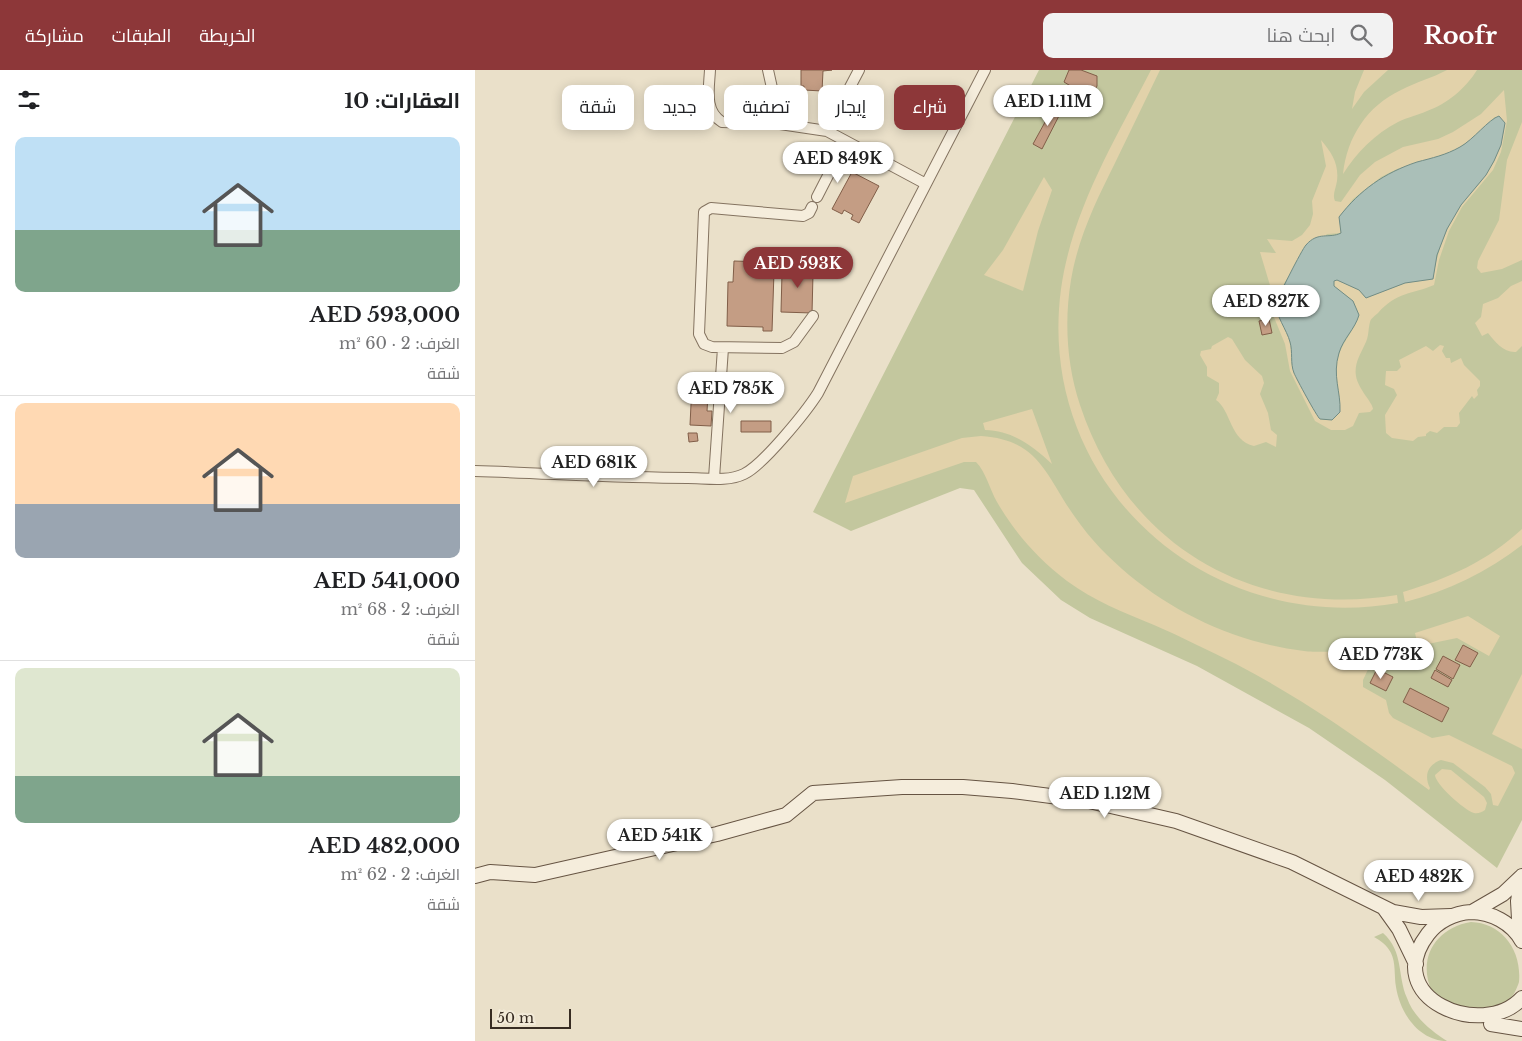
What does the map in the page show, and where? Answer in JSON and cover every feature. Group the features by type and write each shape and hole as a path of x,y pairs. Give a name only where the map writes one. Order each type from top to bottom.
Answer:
{"street":[{"path":"710,70 710,111 715,118 724,122"},
{"path":"768,70 771,85"},
{"path":"827,131 859,70"},
{"path":"475,471 660,478 714,478 736,477 753,468 810,405 985,70"},
{"path":"808,128 827,131 926,184"},
{"path":"813,316 794,342 782,348 712,348 704,344 699,334 704,212 711,208 803,216 809,213 836,160"},
{"path":"714,478 723,348"},
{"path":"475,876 490,872 535,875 717,834 786,815 813,793 902,786 963,787 1080,800 1176,821 1292,862 1384,908 1412,916 1451,916 1471,912 1503,894 1522,877"},
{"path":"1521,939 1518,901 1522,877"},
{"path":"1384,908 1403,935 1416,964 1420,992 1437,1014 1463,1026 1491,1024 1522,1029"},
{"path":"1471,912 1499,919 1521,939"},
{"path":"1416,964 1425,938 1437,925 1451,916"},
{"path":"1491,1024 1507,1015 1522,998"}],"green space":[{"path":"1039,70 1522,70 1522,820 1497,868 1385,780 1309,728 1197,666 1090,618 1061,600 1022,563 974,490 960,488 851,531 813,512"},
{"path":"1471,922 1492,927 1507,940 1517,959 1519,982 1508,1002 1468,1016 1432,992 1427,968 1428,957 1432,947 1439,938 1458,925"},
{"path":"1383,933 1390,940 1397,956 1404,989 1410,1005 1423,1022 1447,1041 1437,1040 1420,1031 1407,1016 1398,997 1394,961 1391,953 1384,944 1374,937"}],"sand":[{"path":"1151,70 1160,70 1101,191 1078,249 1071,280 1067,328 1072,375 1080,405 1101,454 1129,497 1162,533 1201,562 1245,582 1293,595 1344,599 1397,595 1398,603 1328,607 1262,596 1201,570 1149,532 1106,483 1076,425 1060,360 1061,289 1067,260 1085,203 1110,149"},
{"path":"1364,70 1388,70 1364,92 1352,109 1355,92"},
{"path":"1447,70 1477,70 1467,83 1449,100 1398,122 1374,138 1360,151 1343,174 1345,160 1354,135 1378,105 1407,87"},
{"path":"1504,90 1507,121 1501,152 1493,170 1462,207 1449,231 1439,260 1434,285 1398,297 1372,318 1367,339 1356,367 1356,376 1359,386 1373,409 1370,412 1359,413 1353,426 1345,430 1331,430 1315,421 1290,371 1285,344 1271,310 1271,303 1275,293 1272,292 1260,252 1276,253 1267,239 1292,241 1302,235 1310,225 1313,214 1312,201 1326,166 1321,140 1336,164 1337,181 1334,199 1341,202 1360,175 1375,162 1403,147 1438,139 1481,114","holes":["1495,117 1505,123 1502,140 1493,162 1480,183 1464,201 1447,230 1437,259 1433,279 1405,283 1366,298 1359,290 1337,280 1334,281 1334,286 1353,301 1359,315 1337,360 1336,375 1339,410 1332,420 1320,419 1294,373 1290,343 1278,314 1278,297 1287,279 1299,263 1327,234 1341,233 1339,217 1353,199 1381,177 1397,169 1438,157 1459,148"]},
{"path":"1522,122 1522,260 1502,269 1481,273 1477,268 1478,261 1499,220 1507,160"},
{"path":"1044,177 1052,190 1038,231 1023,291 984,275 1003,250"},
{"path":"1522,281 1522,346 1516,352 1512,352 1500,346 1488,333 1482,336 1475,323 1481,317 1483,304 1498,298 1511,286"},
{"path":"1228,337 1232,339 1245,360 1262,376 1264,383 1260,394 1268,413 1271,430 1277,435 1276,447 1266,442 1254,446 1246,443 1235,432 1225,411 1216,400 1219,393 1219,383 1207,376 1207,367 1200,355 1201,351 1211,349 1212,346"},
{"path":"1440,345 1444,346 1442,351 1446,358 1450,358 1451,363 1461,358 1464,365 1480,381 1480,386 1477,390 1478,395 1474,399 1472,396 1459,413 1460,423 1457,427 1444,427 1437,433 1430,431 1426,436 1418,437 1413,441 1392,438 1386,433 1385,415 1397,395 1394,389 1385,385 1386,371 1397,371 1401,367 1399,360 1426,346 1433,351"},
{"path":"1032,409 1052,464 1021,440 1004,433 985,430 983,423"},
{"path":"981,436 1001,439 1016,444 1029,452 1048,474 1093,541 1148,590 1189,615 1256,642 1310,652 1356,652 1368,654 1372,661 1363,680 1363,687 1386,700 1389,713 1393,718 1432,738 1449,735 1512,766 1515,773 1498,806 1493,805 1491,794 1485,787 1453,763 1441,760 1436,762 1428,771 1429,790 1335,723 1287,692 1236,664 1185,639 1109,606 1077,588 1046,564 1019,535 997,502 983,471 976,462 964,462 845,503 853,476 962,438"},
{"path":"1522,529 1522,545 1495,564 1467,580 1421,598 1405,602 1403,592 1466,568 1495,551"},
{"path":"1468,616 1500,636 1489,656 1457,638 1418,646 1415,633"},
{"path":"1522,674 1522,749 1492,734"},
{"path":"1442,769 1451,770 1484,797 1487,803 1485,810 1478,813 1469,811 1451,796 1436,779 1435,775"}],"water":[{"path":"1499,116 1505,123 1501,145 1486,175 1461,205 1447,229 1437,255 1433,279 1405,283 1366,298 1359,290 1337,280 1334,281 1334,286 1353,301 1359,315 1343,343 1337,361 1340,412 1332,420 1320,419 1294,373 1290,342 1276,308 1277,300 1304,248 1315,238 1341,233 1339,217 1355,199 1383,177 1405,166 1460,147"}],"building":[{"path":"801,70 832,70 823,71 822,85 818,85 818,91 808,90 808,85 801,85"},
{"path":"1069,70 1081,70 1097,76 1097,86 1093,94 1087,96 1064,82"},
{"path":"1055,104 1063,108 1042,149 1033,144"},
{"path":"852,172 879,186 859,223 851,219 853,215 844,210 842,214 832,209"},
{"path":"818,249 818,260 808,261 807,250"},
{"path":"734,261 764,262 764,272 774,272 772,331 763,331 763,327 727,326 728,282 733,282"},
{"path":"789,265 817,265 817,274 813,274 812,313 781,312 782,273 788,274"},
{"path":"1269,319 1272,333 1262,335 1259,321"},
{"path":"692,384 713,385 712,395 708,395 707,411 712,411 711,426 690,425"},
{"path":"741,421 771,421 771,432 741,432"},
{"path":"688,433 697,433 698,441 689,442"},
{"path":"1463,645 1478,653 1470,667 1455,660"},
{"path":"1443,656 1460,665 1453,679 1436,669"},
{"path":"1377,669 1393,677 1386,691 1370,683"},
{"path":"1435,670 1452,680 1448,687 1431,678"},
{"path":"1410,688 1449,708 1442,722 1403,702"}]}
